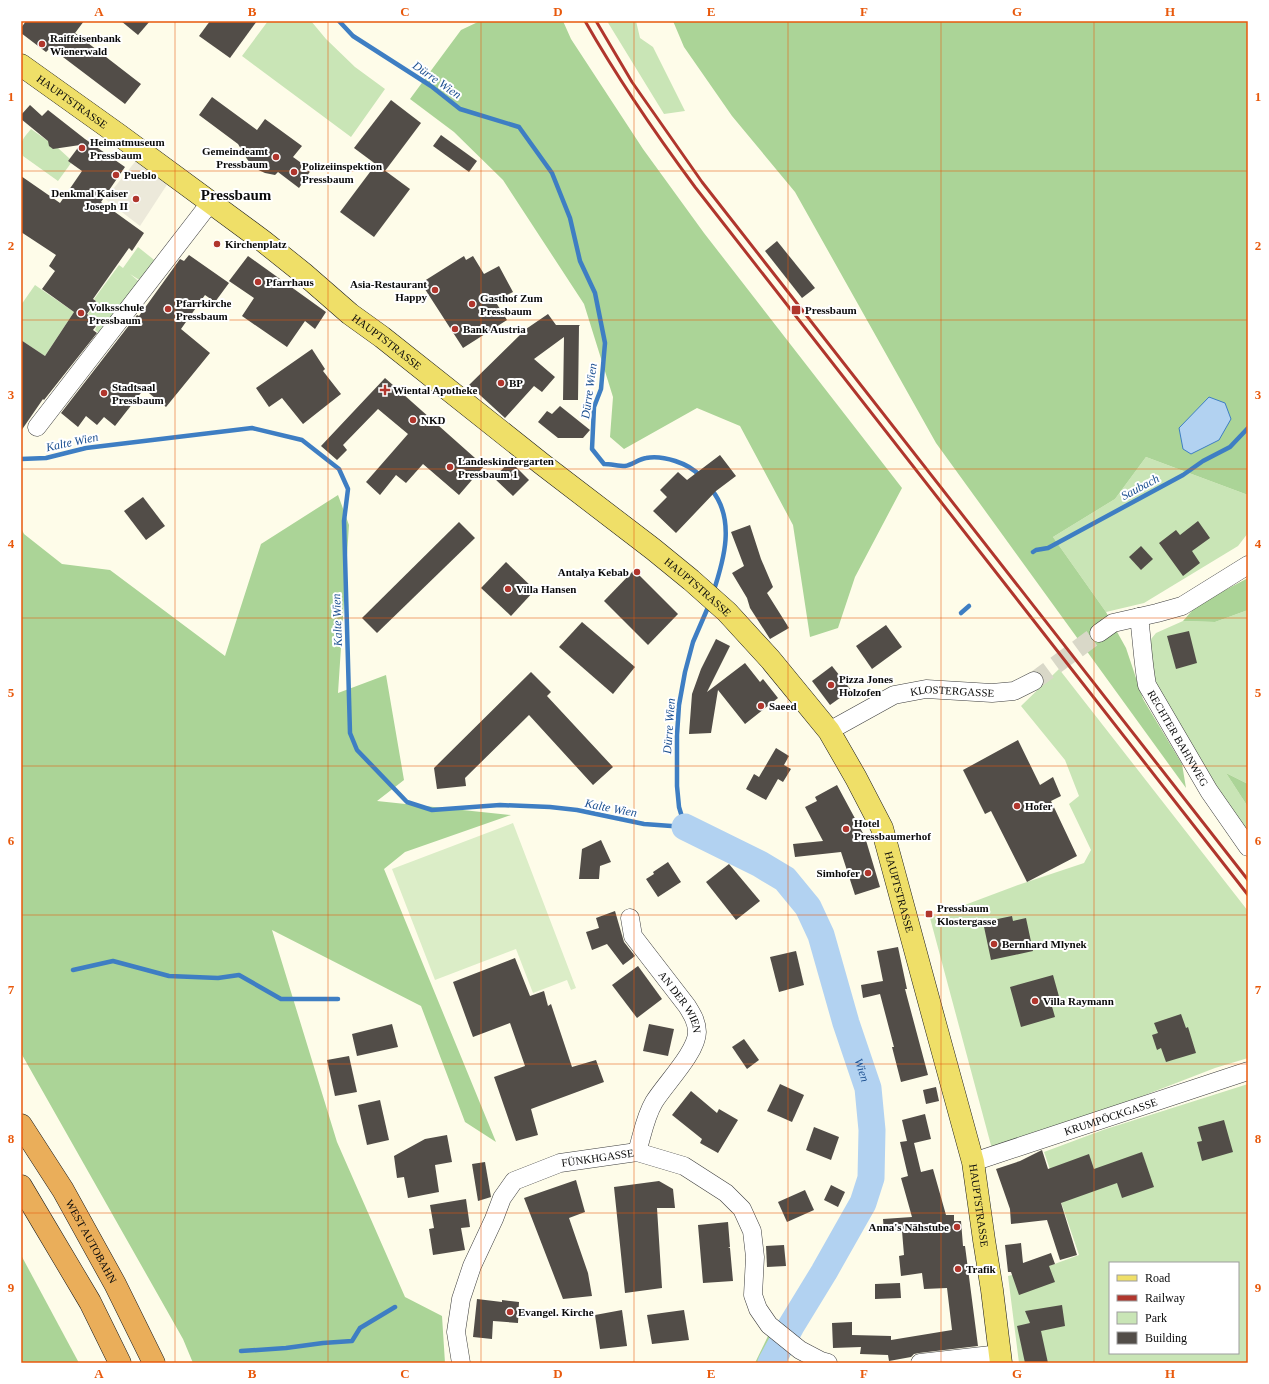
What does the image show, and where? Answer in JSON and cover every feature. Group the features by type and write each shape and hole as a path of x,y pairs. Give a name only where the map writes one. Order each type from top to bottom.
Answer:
{"highway":[{"name":"WEST AUTOBAHN","path":"21,1125 62,1190 89,1237 115,1284 154,1363"},
{"path":"21,1186 90,1302 120,1363"}],"main road":[{"name":"HAUPTSTRASSE","path":"21,65 263,241 350,314 382,337 691,580 727,612 770,659 829,731 882,828 973,1162 1001,1358"}],"street":[{"path":"37,426 210,203"},
{"path":"1099,633 1113,623 1182,606 1248,565"},
{"name":"RECHTER BAHNWEG","path":"1139,617 1143,644 1144,669 1148,685 1209,791 1248,847"},
{"name":"KLOSTERGASSE","path":"829,731 894,695 926,689 992,693 1007,692 1014,691 1034,681"},
{"name":"AN DER WIEN","path":"630,918 633,936 687,1006 694,1018 697,1032 692,1049 653,1104 636,1152"},
{"name":"KRUMPÖCKGASSE","path":"973,1162 1248,1071"},
{"name":"FÜNKHGASSE","path":"461,1363 456,1332 461,1299 472,1266 502,1198 514,1181 560,1162 636,1152 684,1166 726,1193 742,1209 752,1231 755,1257 753,1295 758,1309 769,1325 800,1350 828,1363"},
{"path":"920,1363 1001,1358"}],"green space":[{"path":"268,21 311,21 326,39 355,67 385,89 351,137 242,56"},
{"path":"480,21 563,21 571,39 643,149 704,233 902,488 855,577 838,628 810,637 793,525 740,426 697,408 624,449 610,437 613,397 584,304 503,180 454,132 410,99 461,30"},
{"path":"607,21 636,21 640,38 653,47 685,111 664,114"},
{"path":"673,21 1248,21 1248,495 1146,457 1115,499 1053,537 1106,612 1126,648 1143,699 1182,764 1186,788 936,443 795,192 732,116 684,47"},
{"path":"31,129 58,148 70,159 68,161 71,163 58,181 23,156 21,144"},
{"path":"138,247 158,263 144,283 130,274 142,284 102,336 95,330 99,321 88,314 96,301 94,299 119,265 123,268"},
{"path":"35,285 74,312 45,356 21,340 21,305"},
{"path":"1146,457 1248,495 1248,533 1238,546 1144,603 1106,612 1053,537 1115,499"},
{"path":"338,495 349,525 338,693 386,675 404,780 377,801 511,815 405,852 384,869 496,1142 465,1122 421,1006 272,930 337,1142 405,1297 442,1316 445,1363 193,1363 183,1339 21,1053 21,528 24,534 62,564 110,570 225,656 261,544"},
{"path":"1248,578 1248,610 1215,622 1183,621 1197,605"},
{"path":"1248,610 1248,784 1226,773 1248,807 1248,835 1217,789 1155,685 1147,644 1156,633 1183,621 1215,622"},
{"path":"1059,669 1248,911 1248,1058 1215,1068 1101,1112 992,1149 930,918 1018,885 1084,863 1091,850 1069,804 1079,796 1065,760 1021,706"},
{"path":"1226,773 1248,784 1248,807"},
{"path":"513,823 576,988 571,990 567,980 533,993 516,949 435,980 392,869"},
{"path":"1248,1084 1248,1363 1019,1363 1008,1276 1049,1266 1079,1255 1044,1152 1103,1130"},
{"path":"21,1255 79,1363 21,1363"},
{"path":"768,1336 788,1348 782,1363 755,1363"}],"shaded area":[{"path":"139,157 170,180 140,226 105,199"}],"water":[{"path":"1209,397 1225,403 1231,419 1219,440 1191,454 1183,449 1179,428"}],"building":[{"path":"26,21 84,21 75,33 141,84 125,104 59,54 58,56 49,49 46,52 21,33 21,28"},
{"path":"121,21 150,21 138,35"},
{"path":"210,21 257,21 230,58 199,36"},
{"path":"212,97 257,130 265,119 302,146 293,157 311,170 299,188 278,172 275,175 265,173 254,168 238,144 199,115"},
{"path":"391,100 421,123 385,171 354,148"},
{"path":"30,105 42,116 48,110 85,139 125,167 101,202 144,233 132,251 129,248 93,299 96,301 87,314 99,322 93,330 97,333 44,400 43,399 21,431 21,340 45,356 74,312 42,289 55,271 49,266 56,255 21,232 21,176 60,203 82,171 68,161 80,145 53,149 49,146 48,141 21,119 21,115"},
{"path":"441,135 477,161 469,172 433,146"},
{"path":"376,164 410,189 374,237 340,212"},
{"path":"777,241 815,288 802,298 765,251"},
{"path":"189,255 229,283 215,302 205,295 181,329 210,353 166,407 144,389 115,426 104,417 97,425 86,416 78,427 61,413 137,315 139,316 180,259 184,261"},
{"path":"248,256 326,312 315,329 305,321 287,347 242,316 254,298 229,281"},
{"name":"Gasthof Zum Pressbaum","path":"464,256 466,260 473,256 484,274 499,266 513,292 495,301 507,320 463,348 421,283"},
{"path":"548,314 556,325 580,325 578,400 563,400 564,337 534,359 555,377 542,392 534,386 505,418 469,385 526,329"},
{"path":"312,349 325,369 323,371 341,394 303,424 282,398 269,407 256,388"},
{"path":"385,378 484,466 459,495 423,464 406,483 396,475 380,495 366,482 408,434 378,409 343,445 347,450 337,460 321,446"},
{"path":"560,406 590,430 583,438 558,438 538,422 547,411 552,414"},
{"path":"720,455 736,476 716,491 676,533 653,511 667,497 660,490 678,472 687,480"},
{"path":"510,461 529,480 513,496 494,478"},
{"path":"143,497 165,526 146,540 124,511"},
{"path":"1198,521 1210,538 1192,551 1200,563 1183,576 1159,543 1176,530 1180,535"},
{"path":"459,522 475,538 377,633 362,618"},
{"path":"750,525 761,559 773,587 767,593 789,628 770,639 750,608 747,598 732,573 744,566 731,532"},
{"path":"1141,546 1153,559 1141,570 1129,557"},
{"name":"Villa Hansen","path":"506,562 535,590 511,616 481,588"},
{"path":"634,570 678,614 648,645 604,601"},
{"path":"582,622 635,667 613,694 559,647"},
{"path":"886,625 902,647 872,669 856,646"},
{"path":"1189,631 1197,663 1176,669 1167,636"},
{"path":"716,639 730,646 707,692 745,663 760,682 763,679 778,698 745,724 718,690 711,733 689,734 692,694 701,669"},
{"name":"Pizza Jones Holzofen","path":"832,666 851,690 830,705 812,681"},
{"path":"531,672 551,692 547,696 613,767 593,785 529,715 465,778 466,786 437,789 434,768"},
{"name":"Hofer","path":"1018,740 1040,785 1053,777 1061,796 1051,801 1077,856 1027,882 991,811 985,814 963,770"},
{"path":"776,748 789,756 784,765 791,769 783,782 778,779 766,800 746,789 754,774 759,777"},
{"name":"Hotel Pressbaumerhof","path":"837,785 865,837 880,887 855,895 841,852 795,857 793,844 823,841 805,807 817,801 815,797"},
{"path":"601,840 611,862 600,866 599,879 579,879 582,849"},
{"path":"668,862 681,882 658,897 646,879 654,874 653,872"},
{"path":"729,864 760,901 736,920 706,882"},
{"path":"615,911 624,942 635,956 623,965 607,944 592,950 586,932 599,928 596,918"},
{"path":"1012,916 1013,921 1026,918 1033,951 991,960 983,922"},
{"path":"898,947 907,989 905,989 928,1075 901,1082 892,1047 894,1047 880,994 863,998 861,985 883,981 877,951"},
{"path":"796,951 804,985 779,992 770,957"},
{"path":"515,958 530,996 544,991 548,1006 551,1004 572,1067 596,1060 604,1082 531,1109 538,1135 516,1141 494,1077 525,1066 510,1023 473,1037 453,982"},
{"path":"638,966 662,999 637,1018 612,985"},
{"name":"Villa Raymann","path":"1053,975 1060,1000 1051,1003 1055,1017 1021,1027 1010,987"},
{"path":"1181,1014 1186,1028 1188,1027 1196,1053 1166,1062 1161,1048 1157,1050 1152,1035 1158,1033 1154,1023"},
{"path":"392,1024 398,1047 357,1056 352,1034"},
{"path":"649,1024 674,1029 668,1056 643,1051"},
{"path":"744,1039 759,1060 747,1069 732,1047"},
{"path":"349,1056 357,1092 335,1096 327,1060"},
{"path":"780,1084 804,1095 792,1122 767,1111"},
{"path":"936,1087 939,1101 926,1104 923,1090"},
{"path":"691,1091 717,1113 719,1109 738,1120 718,1153 700,1143 702,1139 672,1115"},
{"path":"380,1100 389,1140 367,1145 358,1105"},
{"path":"925,1114 931,1139 914,1143 921,1172 933,1169 946,1215 954,1215 954,1221 961,1221 963,1246 965,1246 978,1346 919,1353 914,1354 911,1357 889,1361 888,1355 860,1354 861,1347 833,1348 832,1323 852,1322 852,1335 891,1336 891,1340 952,1330 947,1288 924,1289 922,1273 901,1276 899,1256 904,1255 902,1231 884,1232 883,1219 912,1217 901,1178 908,1176 900,1142 907,1141 902,1120"},
{"path":"1224,1120 1233,1152 1202,1161 1197,1142 1202,1141 1198,1127"},
{"path":"814,1127 839,1137 831,1160 806,1150"},
{"path":"447,1135 452,1162 435,1165 439,1192 408,1198 404,1177 397,1178 394,1156 425,1139"},
{"path":"1042,1150 1048,1169 1089,1154 1094,1169 1142,1152 1154,1187 1122,1198 1117,1183 1061,1203 1077,1255 1060,1260 1047,1220 1011,1224 1010,1209 996,1169 1020,1161"},
{"path":"485,1162 491,1197 478,1201 472,1164"},
{"path":"576,1180 585,1212 569,1218 588,1273 592,1296 563,1299 524,1198"},
{"path":"659,1181 673,1189 675,1208 657,1208 662,1288 625,1293 614,1187"},
{"path":"831,1185 845,1192 838,1207 824,1200"},
{"path":"805,1190 814,1210 787,1222 778,1202"},
{"path":"466,1199 470,1227 461,1228 465,1250 433,1255 429,1229 434,1228 430,1205"},
{"path":"728,1222 730,1247 728,1248 730,1248 733,1281 703,1283 698,1225"},
{"path":"1021,1243 1023,1263 1051,1253 1055,1264 1049,1266 1055,1282 1019,1295 1011,1272 1008,1272 1005,1245"},
{"path":"784,1245 786,1266 767,1267 766,1246"},
{"path":"900,1283 901,1298 875,1299 875,1284"},
{"path":"477,1299 502,1302 502,1300 519,1302 518,1323 493,1321 492,1339 473,1337"},
{"path":"1062,1305 1065,1326 1041,1331 1048,1363 1025,1363 1017,1326 1030,1323 1025,1311"},
{"path":"622,1310 627,1346 600,1349 595,1315"},
{"path":"684,1310 689,1340 652,1344 647,1315"}],"waterway":[{"name":"Dürre Wien","path":"339,21 353,36 431,86 460,109 519,127 552,173 570,218 580,261 595,293 605,343 601,389 594,407 592,449 604,464 625,466 653,457 668,459 683,464 695,471 700,476"},
{"name":"Kalte Wien","path":"21,459 46,458 86,448 252,428 302,440 339,469 348,489 344,521 350,733 357,750 407,802 432,810 500,805 550,807 577,810 644,824 685,827 679,807 677,786 677,735 679,705 685,672 693,642 709,605"},
{"name":"Saubach","path":"1033,552 1048,548 1183,475 1203,461 1230,447 1248,428"},
{"name":"Dürre Wien","path":"711,489 719,501 726,526 724,554 713,593"},
{"name":"Saubach","path":"961,613 969,606"},
{"name":"Wien","path":"685,827 760,864 785,879 808,907 821,935 846,1023 868,1088 872,1130 871,1178 863,1203 771,1363"},
{"path":"73,970 113,961 169,976 218,978 239,975 281,999 338,999"},
{"path":"241,1351 352,1341 360,1328 395,1307"}],"tunnel":[{"path":"1034,681 1099,633"}],"railway":[{"path":"585,21 637,106 695,187 1248,895"},
{"path":"596,21 632,82 702,182 1248,880"}],"place":[{"name":"Raiffeisenbank Wienerwald","path":"42,44"},
{"name":"Heimatmuseum Pressbaum","path":"82,148"},
{"name":"Gemeindeamt Pressbaum","path":"276,157"},
{"name":"Polizeiinspektion Pressbaum","path":"294,172"},
{"name":"Pueblo","path":"116,175"},
{"name":"Denkmal Kaiser Joseph II","path":"136,199"},
{"name":"Kirchenplatz","path":"217,244"},
{"name":"Pfarrhaus","path":"258,282"},
{"name":"Asia-Restaurant Happy","path":"435,290"},
{"name":"Gasthof Zum Pressbaum","path":"472,304"},
{"name":"Pfarrkirche Pressbaum","path":"168,309"},
{"name":"Pressbaum","path":"796,310"},
{"name":"Volksschule Pressbaum","path":"81,313"},
{"name":"Bank Austria","path":"455,329"},
{"name":"BP","path":"501,383"},
{"name":"Wiental Apotheke","path":"385,390"},
{"name":"Stadtsaal Pressbaum","path":"104,393"},
{"name":"NKD","path":"413,420"},
{"name":"Landeskindergarten Pressbaum 1","path":"450,467"},
{"name":"Antalya Kebab","path":"637,572"},
{"name":"Villa Hansen","path":"508,589"},
{"name":"Pizza Jones Holzofen","path":"831,685"},
{"name":"Saeed","path":"761,706"},
{"name":"Hofer","path":"1017,806"},
{"name":"Hotel Pressbaumerhof","path":"846,829"},
{"name":"Simhofer","path":"868,873"},
{"name":"Pressbaum Klostergasse","path":"929,914"},
{"name":"Bernhard Mlynek","path":"994,944"},
{"name":"Villa Raymann","path":"1035,1001"},
{"name":"Anna's Nähstube","path":"957,1227"},
{"name":"Trafik","path":"958,1269"},
{"name":"Evangel. Kirche","path":"510,1312"}],"district":[{"name":"Pressbaum","path":"236,195"}]}
